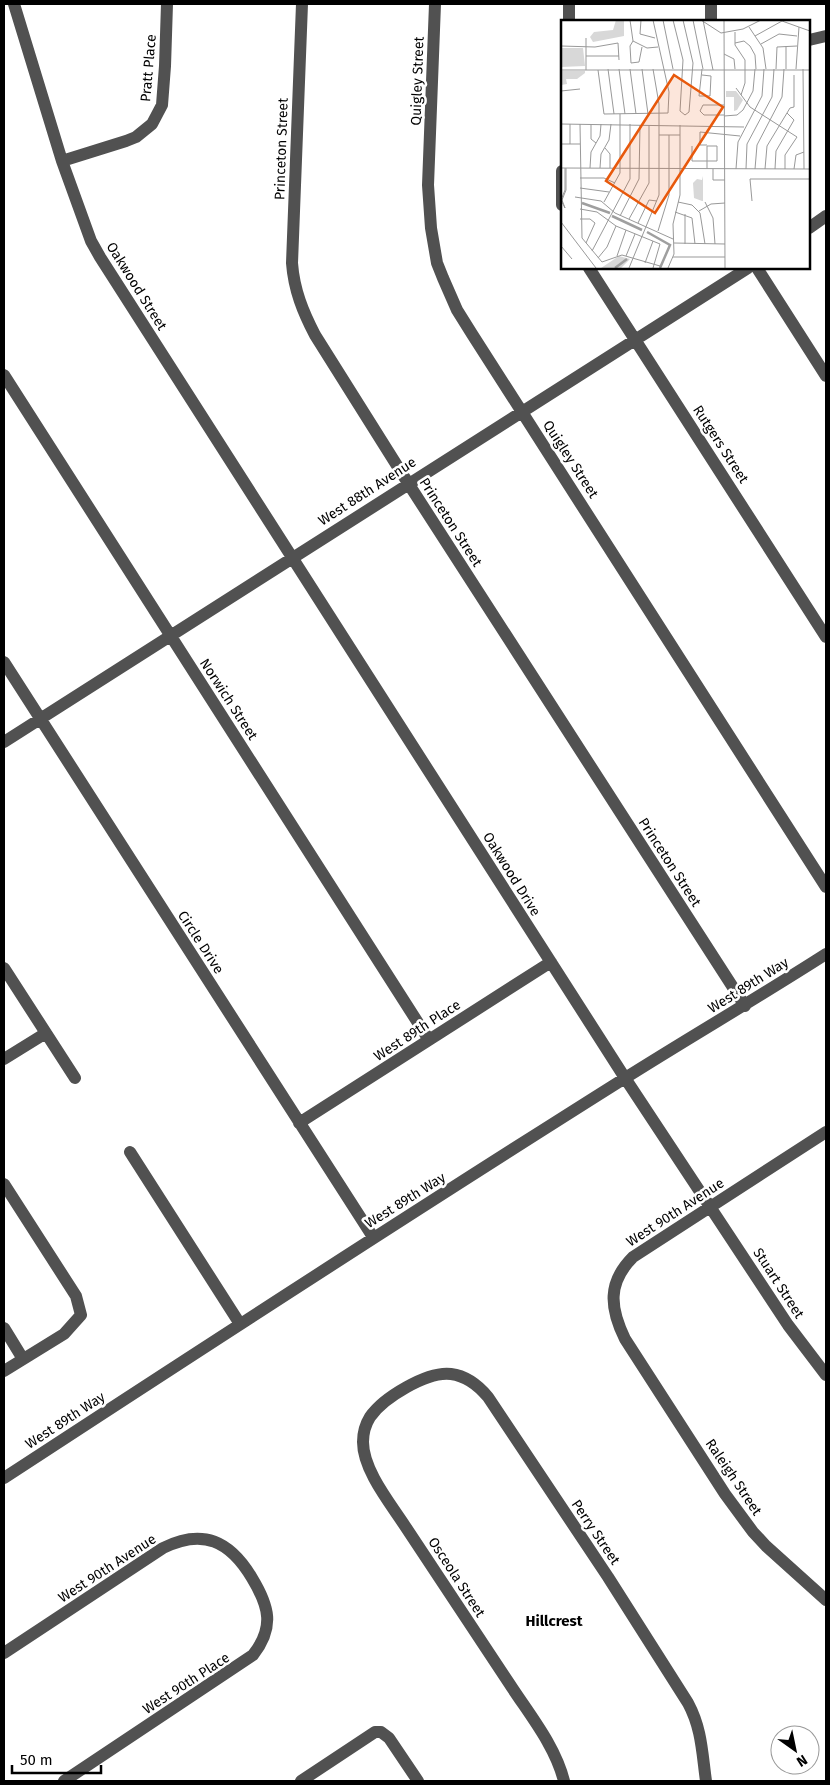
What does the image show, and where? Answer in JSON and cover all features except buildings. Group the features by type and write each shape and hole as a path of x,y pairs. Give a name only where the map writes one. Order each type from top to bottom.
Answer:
{"street":[{"name":"Oakwood Street","path":"14,4 62,161 91,241 293,557"},
{"name":"Pratt Place","path":"62,161 136,137 152,124 162,105 167,4"},
{"name":"Princeton Street","path":"302,4 292,273 303,312 315,335 408,483 745,1006"},
{"name":"Quigley Street","path":"435,4 428,184 430,228 443,278 457,310 826,887"},
{"path":"569,4 569,20"},
{"path":"711,4 711,20"},
{"path":"810,40 826,36"},
{"path":"810,227 826,216"},
{"name":"Rutgers Street","path":"590,269 826,637"},
{"name":"West 88th Avenue","path":"4,742 635,338 746,269"},
{"path":"758,269 826,376"},
{"name":"Norwich Street","path":"4,376 429,1040"},
{"name":"Oakwood Drive","path":"293,557 625,1078 710,1206"},
{"name":"Circle Drive","path":"4,662 373,1238"},
{"name":"West 89th Way","path":"4,1478 373,1238 625,1078 745,1006 826,954"},
{"name":"West 89th Place","path":"300,1123 551,962"},
{"path":"4,968 74,1078"},
{"path":"4,1059 46,1033"},
{"name":"West 90th Avenue","path":"636,1356 620,1330 613,1309 614,1288 619,1274 633,1256 826,1132"},
{"path":"130,1152 240,1324"},
{"path":"4,1184 76,1296 81,1315 64,1334 4,1371"},
{"name":"Stuart Street","path":"710,1206 788,1325 826,1375"},
{"path":"4,1328 23,1359"},
{"name":"Raleigh Street","path":"636,1356 725,1494 753,1532 826,1600"},
{"name":"Perry Street","path":"398,1393 414,1382 432,1375 449,1374 468,1379 477,1384 488,1397 608,1577 688,1703 700,1731 706,1781"},
{"name":"Osceola Street","path":"398,1393 376,1410 367,1424 363,1439 366,1461 394,1508 548,1744 561,1768 564,1781"},
{"name":"West 90th Avenue","path":"4,1653 163,1548 186,1539 209,1540 221,1544 240,1558 252,1577"},
{"name":"West 90th Place","path":"64,1781 253,1655 263,1640 268,1622 266,1603 252,1577"},
{"path":"301,1781 375,1732 380,1732 389,1738 418,1781"}],"district":[{"name":"Hillcrest","path":"554,1621"}]}
